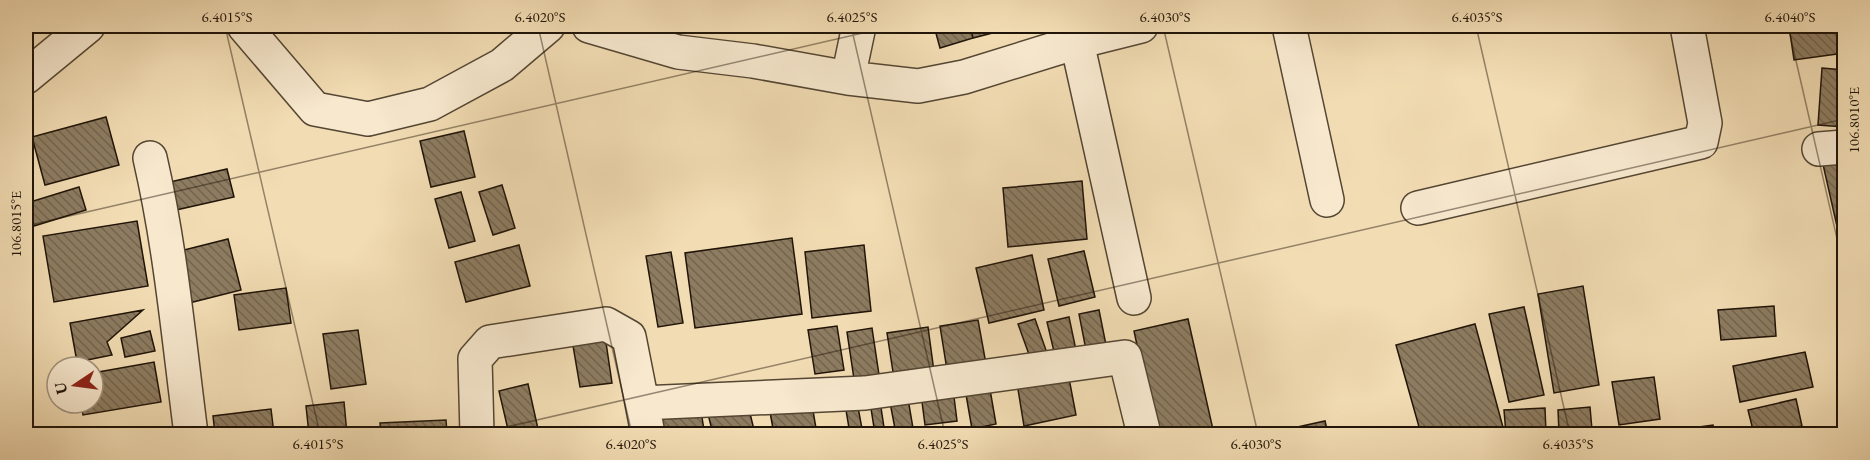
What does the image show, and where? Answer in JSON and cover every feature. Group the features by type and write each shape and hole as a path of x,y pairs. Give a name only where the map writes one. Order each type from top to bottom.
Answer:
{"street":[{"path":"26,76 88,26"},
{"path":"244,26 315,109 368,119 430,104 502,65 548,26"},
{"path":"589,26 678,52 753,61 848,78 918,86 964,77 1077,42 1141,26"},
{"path":"848,78 859,26"},
{"path":"1289,26 1327,200"},
{"path":"1418,208 1701,142 1705,123 1687,26"},
{"path":"1077,42 1134,298"},
{"path":"150,158 160,198 191,435"},
{"path":"477,435 475,359 490,342 606,324 629,337 648,435"},
{"path":"642,403 865,393 1125,357 1144,435"}],"building":[{"path":"934,26 970,26 973,38 940,48"},
{"path":"970,26 1007,26 1008,29 973,38"},
{"path":"1789,26 1844,26 1844,53 1794,60"},
{"path":"1822,68 1844,70 1844,127 1818,125"},
{"path":"106,117 119,165 45,185 32,137"},
{"path":"464,131 475,177 431,187 420,141"},
{"path":"1844,155 1844,243 1841,244 1822,160"},
{"path":"227,169 234,197 167,212 161,184"},
{"path":"1082,181 1087,239 1008,247 1003,188"},
{"path":"502,185 515,228 493,235 479,192"},
{"path":"79,187 86,210 34,226 27,203"},
{"path":"461,192 475,241 449,248 435,199"},
{"path":"137,221 148,286 54,302 43,236"},
{"path":"792,238 802,314 695,328 685,253"},
{"path":"228,239 241,290 185,304 172,253"},
{"path":"519,245 530,286 466,302 455,262"},
{"path":"864,245 871,311 812,318 805,252"},
{"path":"1084,251 1095,297 1059,306 1048,259"},
{"path":"671,252 683,323 658,327 646,256"},
{"path":"1032,255 1044,310 989,323 976,268"},
{"path":"1583,286 1599,385 1554,393 1538,294"},
{"path":"286,288 291,323 239,330 234,295"},
{"path":"1774,306 1776,336 1721,340 1718,310"},
{"path":"1524,307 1544,395 1509,402 1489,314"},
{"path":"143,310 107,342 112,355 105,356 76,355 70,323"},
{"path":"1099,310 1107,350 1087,355 1079,314"},
{"path":"1069,317 1077,355 1056,360 1047,322"},
{"path":"1035,319 1047,353 1031,360 1018,324"},
{"path":"1188,319 1214,434 1156,434 1134,331"},
{"path":"978,320 986,364 947,370 940,326"},
{"path":"1475,324 1504,431 1489,434 1421,434 1396,345"},
{"path":"837,326 844,370 815,374 808,330"},
{"path":"928,327 935,379 895,385 887,333"},
{"path":"872,328 879,375 854,379 847,332"},
{"path":"604,329 612,383 580,387 571,334"},
{"path":"1844,329 1844,370 1841,370"},
{"path":"358,330 366,384 331,389 323,334"},
{"path":"150,331 155,351 125,357 121,338"},
{"path":"1805,352 1813,387 1740,402 1733,366"},
{"path":"154,362 161,402 105,411 105,371"},
{"path":"1068,373 1076,415 1024,426 1017,383"},
{"path":"1654,377 1660,419 1619,425 1612,382"},
{"path":"988,378 996,424 972,429 964,383"},
{"path":"528,384 538,429 509,434 499,391"},
{"path":"953,389 957,421 925,425 921,394"},
{"path":"907,393 914,434 896,434 889,397"},
{"path":"1796,399 1802,426 1754,434 1748,410"},
{"path":"880,401 885,434 875,434 870,402"},
{"path":"344,402 347,434 309,434 306,406"},
{"path":"857,402 863,434 850,434 845,404"},
{"path":"700,405 704,430 660,434 657,410"},
{"path":"748,405 755,434 713,434 708,414"},
{"path":"812,405 817,434 774,434 770,412"},
{"path":"1590,407 1592,430 1559,433 1558,410"},
{"path":"1545,408 1546,433 1506,434 1504,410"},
{"path":"271,409 274,434 215,434 213,416"},
{"path":"446,420 447,434 381,434 380,423"},
{"path":"1325,421 1328,434 1270,434 1270,433"},
{"path":"1713,425 1715,434 1693,434 1692,428"},
{"path":"1009,429 1010,434 986,434"},
{"path":"1680,432 1680,434 1655,434"}]}
